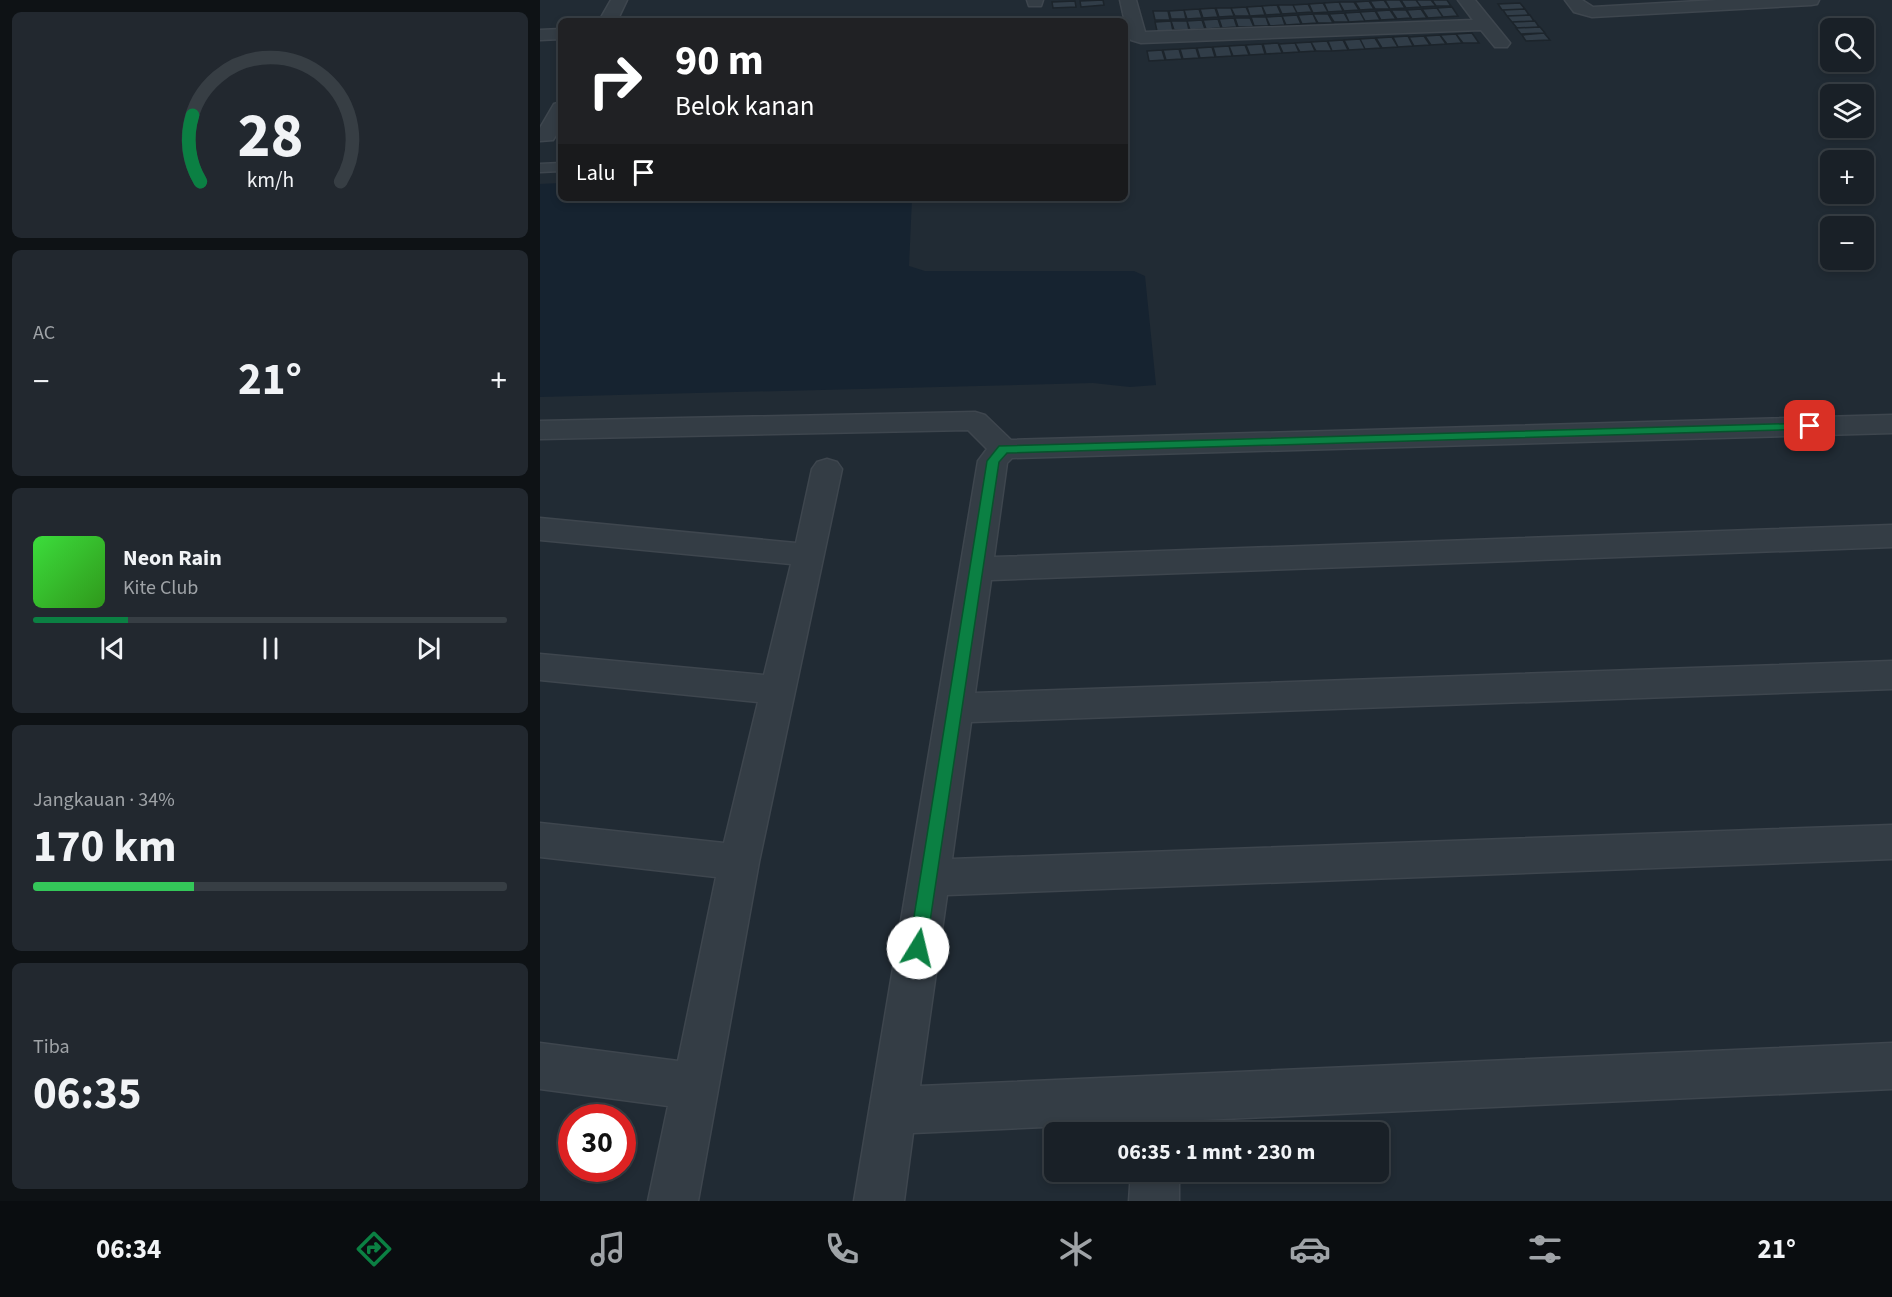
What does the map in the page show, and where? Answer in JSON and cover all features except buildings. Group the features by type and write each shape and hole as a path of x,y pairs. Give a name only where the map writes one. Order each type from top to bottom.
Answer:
{"street":[{"path":"610,18 619,0"},
{"path":"1128,0 1137,36 1141,38 1485,25"},
{"path":"1466,0 1501,43"},
{"path":"1573,0 1580,8 1592,12 1811,0"},
{"path":"540,35 558,34"},
{"path":"546,136 558,114"},
{"path":"540,430 975,421 1004,449 1888,429"},
{"path":"879,1201 993,461 1004,449"},
{"path":"673,1201 739,862 827,469"},
{"path":"540,529 809,555"},
{"path":"976,569 1892,536"},
{"path":"540,667 778,690"},
{"path":"955,708 1892,675"},
{"path":"540,840 739,862"},
{"path":"928,878 1892,842"},
{"path":"540,1066 695,1086"},
{"path":"892,1110 1157,1116 1892,1066"},
{"path":"1154,1201 1155,1182"}],"lane":[{"path":"540,168 558,167"}],"water":[{"path":"558,183 558,201 912,201 909,266 925,271 1134,271 1145,276 1156,385 1130,387 1093,383 540,397 540,184"}],"route":[{"path":"918,948 993,461 1004,449 1810,426"}]}
